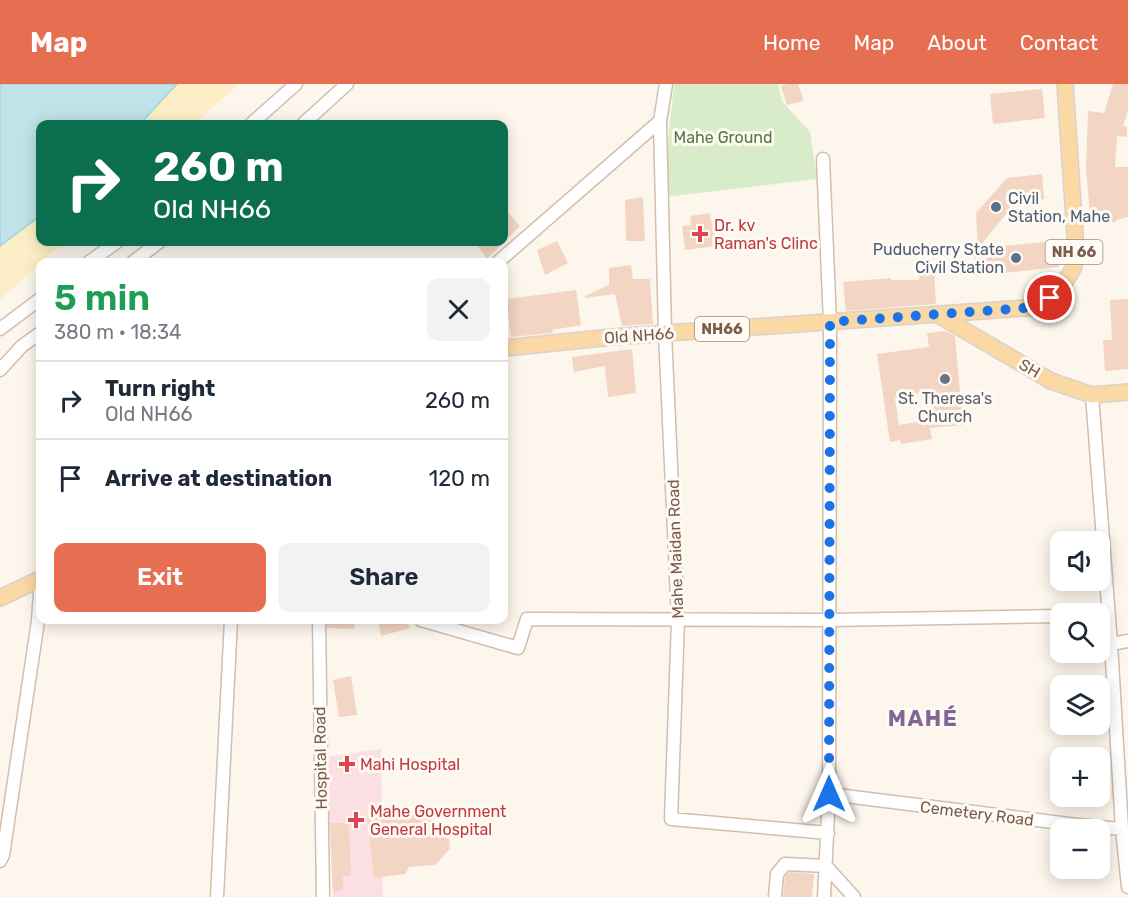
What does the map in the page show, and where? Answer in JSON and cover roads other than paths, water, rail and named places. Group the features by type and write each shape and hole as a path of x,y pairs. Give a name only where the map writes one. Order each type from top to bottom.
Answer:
{"main road":[{"name":"Old NH66","path":"508,348 665,333 1039,307 1061,289 1074,267 1075,235 1065,84"},
{"name":"SH","path":"940,315 1051,381 1092,395 1128,393"},
{"path":"0,598 36,581"}],"street":[{"path":"256,120 296,84"},
{"path":"307,120 347,84"},
{"name":"Mahe Maidan Road","path":"666,84 660,122 665,333 678,620 671,819 828,832"},
{"path":"503,258 660,122"},
{"path":"823,159 830,322 829,794 824,897"},
{"path":"95,258 111,246"},
{"path":"138,258 154,246"},
{"path":"0,329 36,302"},
{"path":"0,370 22,346 36,336"},
{"path":"1092,395 1103,603"},
{"path":"435,624 518,648 528,619 829,620 1050,616"},
{"path":"0,861 5,843 38,624"},
{"path":"217,897 231,624"},
{"name":"Hospital Road","path":"318,624 323,897"},
{"path":"1110,640 1128,887"},
{"path":"1111,644 1128,641"},
{"name":"Cemetery Road","path":"829,794 1122,829"},
{"path":"775,897 777,874 785,864 826,866 854,897"}],"water":[{"path":"0,84 177,84 144,120 36,120 36,219 0,246"}],"place":[{"name":"Civil Station, Mahe","path":"996,207"},
{"name":"Dr. kv Raman's Clinc","path":"700,234"},
{"name":"Puducherry State Civil Station","path":"1016,258"},
{"name":"St. Theresa's Church","path":"945,379"},
{"name":"Mahi Hospital","path":"347,764"},
{"name":"Mahe Government General Hospital","path":"356,820"}],"district":[{"name":"MAHÉ","path":"923,718"}],"park label":[{"name":"Mahe Ground","path":"723,137"}]}
